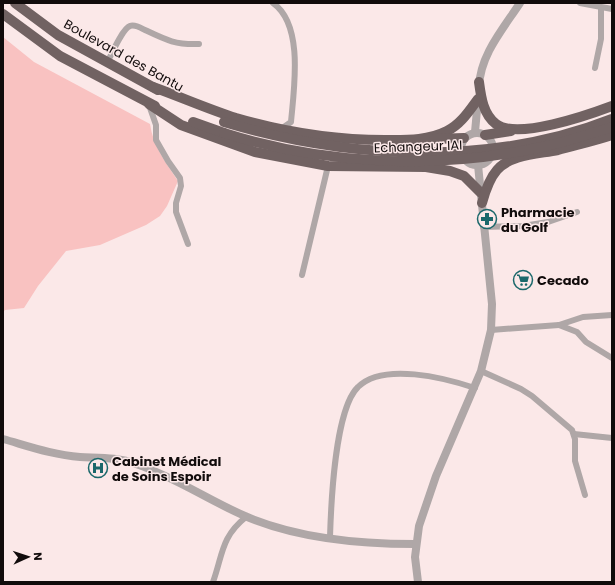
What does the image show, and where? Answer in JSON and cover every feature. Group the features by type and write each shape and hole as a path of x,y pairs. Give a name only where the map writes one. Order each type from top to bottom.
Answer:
{"highway":[{"name":"Boulevard des Bantu","path":"15,3 58,35 107,63 224,122"},
{"path":"3,14 60,56 149,104 181,125 222,141 271,156 328,166 426,167 468,162"},
{"path":"479,82 484,108 490,118 503,128 515,131"},
{"path":"153,87 236,118 281,128 340,138 464,138"},
{"path":"424,139 452,128 478,103"},
{"name":"Echangeur IAI","path":"149,104 199,125 281,148 331,157 410,161 443,160 520,151 563,142 612,127"},
{"path":"485,135 554,124 612,106"},
{"name":"Echangeur IAI","path":"224,122 268,135 321,145 368,151 441,152 505,146 559,135 612,118"},
{"path":"489,160 569,147 612,135"},
{"path":"426,167 458,173 470,181 481,198 496,170 503,164 527,155"}],"street":[{"path":"273,3 279,7 289,22 294,55 291,122 281,128"},
{"path":"475,132 479,82 486,54 520,3"},
{"path":"580,3 612,9"},
{"path":"595,68 601,39 601,8"},
{"path":"107,63 125,30 130,26 137,26 169,42 199,44"},
{"path":"149,104 156,125 156,140 180,178 181,186 176,207 188,244"},
{"path":"475,132 485,135 493,146 492,155 489,160 478,165 468,162 461,153 461,144 464,138 475,132"},
{"path":"418,582 414,557 419,526 436,476 475,388 492,330 492,304 483,227 478,165"},
{"path":"302,275 328,166"},
{"path":"483,227 523,226 548,222 577,212"},
{"path":"492,330 559,325 583,317 612,315"},
{"path":"559,325 577,332 586,342 612,358"},
{"path":"481,371 521,389 532,396 574,434 612,438"},
{"path":"330,538 331,494 342,426 346,408 358,387 372,377 401,374 448,380 475,388"},
{"path":"574,434 576,461 586,495"},
{"path":"3,439 51,453 119,459 135,463 153,470 246,517 286,530 330,538 379,543 415,544"},
{"path":"213,582 224,544 233,528 246,517"}],"shaded area":[{"path":"3,37 34,62 150,124 157,147 178,181 167,206 160,216 146,225 100,245 66,251 38,286 24,308 5,310 3,312"}],"place":[{"name":"Pharmacie du Golf","path":"487,219"},
{"name":"Cecado","path":"523,280"},
{"name":"Cabinet Médical de Soins Espoir","path":"98,468"}]}
